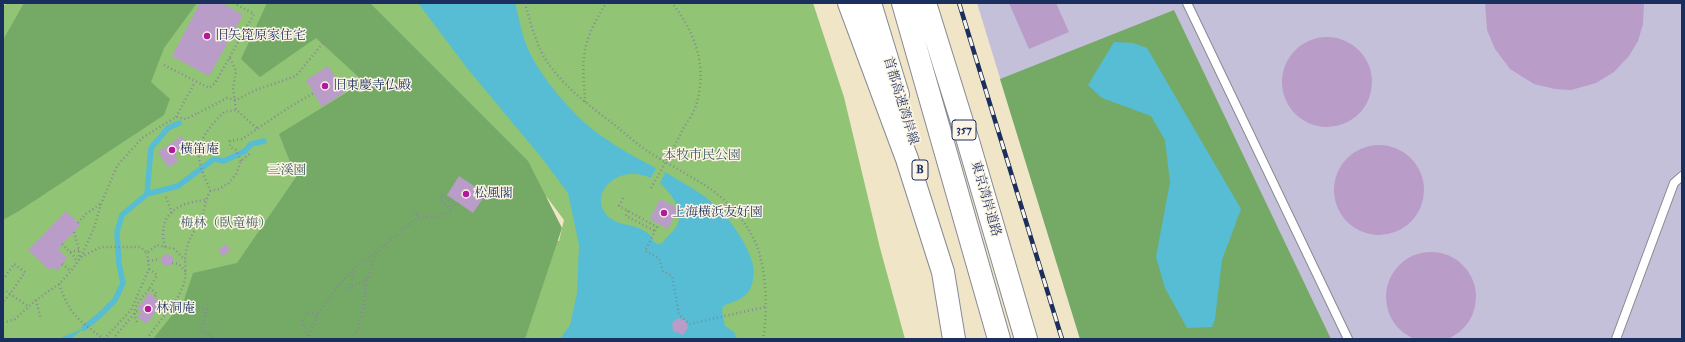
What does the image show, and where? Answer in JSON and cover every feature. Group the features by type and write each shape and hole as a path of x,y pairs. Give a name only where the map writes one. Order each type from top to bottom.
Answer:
{"highway":[{"path":"850,3 907,159 943,272 962,339"},
{"name":"首都高速湾岸線","path":"870,3 911,137 966,339"},
{"path":"903,3 999,339"},
{"name":"東京湾岸道路","path":"925,3 1026,339"},
{"name":"東京湾岸道路","path":"1002,258 1014,339"},
{"path":"943,272 954,339"}],"lane":[{"path":"1187,3 1348,339"},
{"path":"1616,339 1674,183 1682,176"}],"path":[{"path":"164,65 209,88 215,83 254,14 234,3"},
{"path":"525,3 537,41 544,56 555,73 585,102 648,152 710,188 721,197 748,230 761,260 765,296 763,339"},
{"path":"585,102 583,71 586,43 606,3"},
{"path":"651,188 697,104 701,79 697,44 679,11 672,3"},
{"path":"176,117 186,119 227,98 236,100 256,90 296,76 327,38"},
{"path":"230,58 236,71 233,88 236,100 236,110"},
{"path":"3,323 15,319 36,300 59,284 71,271 81,257 94,228 101,204 117,166 142,138 176,117 195,82"},
{"path":"241,161 236,150 230,147 230,141 242,139 291,106 314,93"},
{"path":"210,191 199,154 204,137 210,128 224,112 236,110 243,115 249,123 257,128"},
{"path":"175,153 199,154"},
{"path":"146,339 175,302 183,286 186,273 185,260 187,247 203,214 205,200 210,191 219,189 229,183 236,174 241,161 251,153"},
{"path":"308,338 318,314 337,287 355,267 376,254 397,234 419,217 435,217 452,211 440,199 442,195 457,206 459,203"},
{"path":"166,197 172,213"},
{"path":"623,198 619,206 657,227 645,250 659,258 663,271 672,276 679,314 689,324 765,308"},
{"path":"165,247 162,237 163,224 172,213 182,204 205,200"},
{"path":"78,223 86,214 101,204"},
{"path":"628,211 626,216 655,232"},
{"path":"413,212 419,217"},
{"path":"74,232 79,250 78,261"},
{"path":"62,244 78,261"},
{"path":"147,253 157,245 174,249 185,260"},
{"path":"59,284 66,303 76,318 104,339 131,310 149,270 147,253 140,247 101,247 81,257"},
{"path":"69,252 79,250"},
{"path":"355,267 349,288 366,280 371,274 372,264 376,254"},
{"path":"148,261 160,259"},
{"path":"172,263 179,264 186,273"},
{"path":"3,280 14,264 25,272 3,302"},
{"path":"62,264 71,271"},
{"path":"137,322 134,314 135,308 150,288 157,275 149,270"},
{"path":"352,339 364,306 366,280"},
{"path":"150,288 157,294 154,297"},
{"path":"3,289 29,307"},
{"path":"36,300 41,319"},
{"path":"175,302 207,309 200,330 212,336 213,339"},
{"path":"113,339 139,310"},
{"path":"308,338 302,323 306,312 318,314"}],"shaded area":[{"path":"977,3 1682,3 1682,339 1080,339"}],"green space":[{"path":"7,3 813,3 844,97 880,248 905,339 3,339 3,6","holes":["546,196 564,220 558,241"]},
{"path":"24,3 197,3 164,48 151,82 170,99 164,115 19,211 3,220 3,40"},
{"path":"267,3 370,3 528,161 562,228 525,339 153,339 184,300 193,273 237,263 296,177 279,134 364,82 316,38 260,77 241,59"},
{"path":"1174,10 1331,339 1080,339 1000,79"}],"water":[{"path":"418,3 515,3 526,44 539,70 559,96 592,129 622,150 656,168 651,178 633,174 625,175 610,182 602,195 601,203 604,211 610,218 641,229 649,234 657,244 663,242 675,229 679,216 675,202 660,183 665,172 698,192 721,211 733,225 748,250 754,268 753,282 747,294 741,299 723,306 722,311 725,326 734,332 737,339 560,339 570,325 577,293 579,245 568,193 541,157 467,68"},
{"path":"1114,42 1133,43 1147,48 1241,209 1222,260 1215,319 1212,327 1187,328 1165,288 1156,257 1170,182 1165,140 1151,116 1102,98 1088,85"},
{"path":"84,328 71,339 58,339"}],"building":[{"name":"旧矢箆原家住宅","path":"200,3 222,3 243,15 209,76 172,56"},
{"path":"1009,3 1056,3 1069,32 1029,49"},
{"path":"1485,3 1644,3 1643,24 1638,41 1629,56 1614,72 1596,83 1571,90 1555,89 1534,84 1510,69 1495,49 1487,30"},
{"path":"1327,37 1344,40 1359,50 1369,65 1372,82 1369,99 1359,114 1344,124 1327,127 1310,124 1295,114 1285,99 1282,82 1285,65 1295,50 1310,40"},
{"name":"旧東慶寺仏殿","path":"328,66 345,92 322,107 306,80"},
{"name":"横笛庵","path":"182,136 188,147 175,153 178,162 168,167 158,152"},
{"path":"1379,145 1396,148 1411,158 1421,173 1424,190 1421,207 1411,222 1396,232 1379,235 1362,232 1347,222 1337,207 1334,190 1337,173 1347,158 1362,148"},
{"name":"松風閣","path":"459,176 486,194 473,213 447,195"},
{"name":"上海横浜友好園","path":"660,199 678,208 668,229 650,219"},
{"path":"66,211 80,225 58,249 67,258 57,271 53,267 49,270 28,250"},
{"path":"225,244 231,249 223,256 218,251"},
{"path":"1431,252 1448,256 1463,265 1472,280 1476,297 1472,314 1463,329 1448,338 1431,342 1414,338 1399,329 1390,314 1386,297 1390,280 1399,265 1414,256"},
{"path":"165,254 169,254 173,260 169,266 165,266 161,262 161,258"},
{"name":"林洞庵","path":"149,293 162,303 147,324 137,317 142,312 137,309"},
{"path":"678,318 686,321 688,328 683,335 673,331 672,323"}],"waterway":[{"path":"147,194 151,148 168,128 179,123"},
{"path":"84,328 115,300 123,283 119,264 117,232 122,215 147,194 178,186 214,159 224,161 245,151 251,144 264,141"}],"railway":[{"path":"959,3 1062,339"}],"place":[{"name":"旧矢箆原家住宅","path":"207,36"},
{"name":"旧東慶寺仏殿","path":"325,86"},
{"name":"横笛庵","path":"172,150"},
{"name":"松風閣","path":"466,194"},
{"name":"上海横浜友好園","path":"664,213"},
{"name":"林洞庵","path":"148,309"}],"park label":[{"name":"本牧市民公園","path":"702,156"},
{"name":"三溪園","path":"287,171"},
{"name":"梅林（臥竜梅）","path":"226,224"}]}
